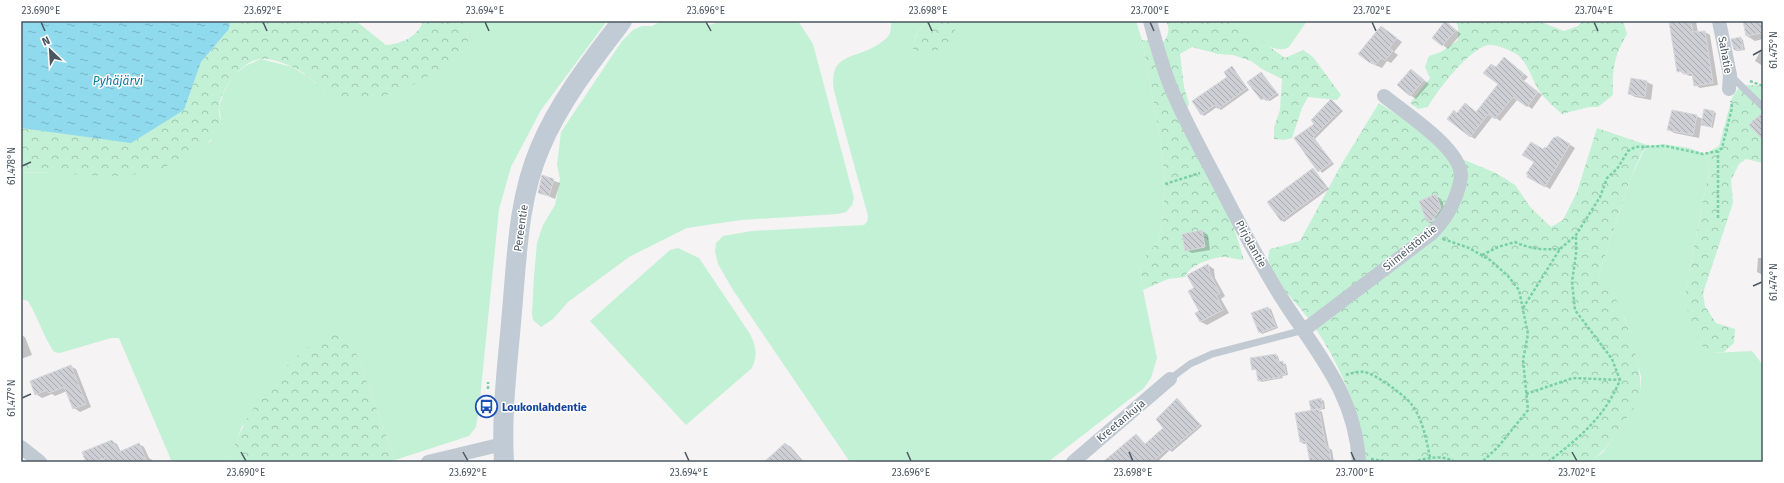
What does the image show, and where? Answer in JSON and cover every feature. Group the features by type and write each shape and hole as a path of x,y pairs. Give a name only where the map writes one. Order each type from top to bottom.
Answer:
{"street":[{"name":"Pereentie","path":"503,453 505,388 519,236 533,166 549,129 563,104 622,21"},
{"name":"Pirjolantie","path":"1150,21 1170,86 1212,169 1281,297 1318,351 1335,381 1354,425 1358,460"},
{"name":"Sahatie","path":"1718,21 1730,75 1729,90"},
{"name":"Siimeistöntie","path":"1304,330 1431,234 1445,219 1450,211 1461,181 1460,168 1455,157 1443,143 1384,96"},
{"name":"Kreetankuja","path":"1072,462 1170,379"},
{"path":"21,446 40,462"},
{"path":"428,462 503,453"}],"lane":[{"path":"1730,75 1763,107"},
{"path":"1170,379 1190,364 1212,354 1304,330"}],"path":[{"path":"1523,308 1560,249 1576,235 1600,197 1607,178 1617,169 1628,151 1635,147 1665,146 1703,154 1718,151 1722,148 1732,108 1729,90"},
{"path":"1718,151 1718,218"},
{"path":"1165,184 1212,169"},
{"path":"1431,234 1469,248 1482,256 1508,276 1519,290 1528,334 1523,360 1528,410 1498,447 1482,462"},
{"path":"1548,462 1576,441 1598,418 1612,399 1620,380 1612,359 1575,310 1572,282 1576,254 1576,235"},
{"path":"1482,256 1498,247 1515,242 1526,247 1537,249 1560,249"},
{"path":"1335,381 1350,373 1365,372 1389,384 1412,404 1422,426 1430,457"},
{"path":"1526,394 1573,378 1620,380"},
{"path":"1413,462 1430,457 1448,458 1455,462"},
{"path":"1358,460 1391,462"}],"green space":[{"path":"944,20 949,21 954,25 955,33 952,47 943,50 913,51 917,34 929,21"},
{"path":"230,21 356,21 386,45 408,39 421,27 423,21 466,21 468,39 464,50 456,59 424,79 401,90 365,99 327,93 307,75 280,62 267,59 254,61 247,64 234,76 224,91 219,106 220,126 215,135 203,147 182,160 150,172 132,175 95,176 21,173 21,128 40,130 184,110 201,62 229,29"},
{"path":"466,21 607,21 541,110 511,167 499,209 476,427 469,436 395,460 358,357 242,426 228,462 172,462 119,338 111,338 60,353 54,352 28,301 21,299 21,173 146,172 168,166 197,151 211,141 221,118 219,107 224,92 233,76 245,66 261,59 292,67 310,78 325,92 468,40"},
{"path":"661,21 701,21 709,25 724,21 798,21 813,44 854,198 852,205 846,212 838,214 741,220 687,228 629,257 568,302 553,319 541,327 533,320 532,314 537,243 543,225 555,205 560,179 557,165 561,132 622,41 633,30 642,26 652,26"},
{"path":"891,21 929,21 922,27 915,37 914,51 952,23 949,21 1136,21 1142,40 1161,142 1165,184 1162,225 1158,242 1148,252 1140,267 1143,290 1157,358 1151,378 1144,388 1048,462 850,462 733,290 718,264 715,251 716,243 723,236 752,231 864,225 867,222 868,216 834,91 833,78 835,69 839,63 870,49 887,38 890,32"},
{"path":"1166,21 1234,21 1285,58 1303,50 1313,57 1341,95 1337,100 1308,97 1302,108 1292,138 1284,140 1274,139 1274,127 1280,110 1282,79 1262,69 1251,61 1233,55 1218,54 1192,47 1180,54 1184,87 1189,104 1180,123 1230,215 1244,260 1225,257 1214,258 1196,265 1187,273 1185,277 1168,279 1143,290 1140,266 1148,252 1158,242 1162,225 1165,184 1161,142 1142,40 1163,42 1167,37 1168,32"},
{"path":"1234,21 1307,21 1289,47 1275,49 1260,42"},
{"path":"1455,21 1539,21 1564,31 1578,26 1582,21 1623,21 1627,34 1619,49 1615,63 1613,95 1598,107 1589,107 1562,114 1547,101 1540,92 1528,68 1518,55 1500,47 1489,45 1473,53 1455,70 1428,107 1418,109 1410,103 1430,78 1425,67 1429,56 1441,52 1458,40 1458,26"},
{"path":"1740,86 1763,86 1763,163 1746,159 1739,164 1731,180 1733,203 1703,293 1705,306 1716,323 1735,329 1734,343 1724,352 1712,353 1702,346 1692,325 1684,298 1710,166 1705,154 1719,146 1732,98"},
{"path":"1379,103 1420,130 1447,153 1496,173 1515,185 1531,208 1551,227 1563,220 1577,192 1597,128 1650,146 1642,152 1629,182 1599,274 1615,297 1627,325 1635,352 1641,390 1639,399 1612,440 1600,454 1590,462 1364,462 1359,428 1354,408 1337,365 1322,338 1274,275 1268,257 1270,249 1300,241 1341,165"},
{"path":"1663,144 1689,148 1705,154 1710,166 1684,298 1712,353 1752,351 1762,364 1763,462 1589,462 1602,453 1638,400 1641,387 1641,376 1625,319 1599,274 1629,182 1643,152 1650,146"},
{"path":"678,248 699,258 750,334 756,351 752,368 686,425 590,321 670,250"},
{"path":"334,334 348,341 358,357 395,460 388,462 228,462 249,416 269,386 304,350"}],"water":[{"name":"Pyhäjärvi","path":"21,21 230,21 229,29 201,62 184,110 131,143 21,128"}],"building":[{"path":"1445,21 1456,30 1442,46 1432,38"},
{"path":"1669,21 1691,21 1693,32 1705,31 1713,83 1694,86 1692,73 1683,74 1683,71 1677,72"},
{"path":"1743,21 1761,21 1763,33 1746,36"},
{"path":"1381,26 1397,38 1389,48 1393,51 1385,60 1381,58 1375,65 1358,54"},
{"path":"1741,37 1743,49 1734,50 1731,39"},
{"path":"1504,57 1524,74 1520,78 1538,92 1527,107 1513,97 1495,119 1488,114 1470,137 1447,119 1454,110 1457,113 1465,103 1476,112 1498,84 1483,73 1491,64 1496,67"},
{"path":"1232,66 1247,88 1218,109 1215,105 1201,115 1192,101 1227,77 1224,72"},
{"path":"1411,69 1424,80 1410,96 1397,85"},
{"path":"1261,72 1277,93 1266,101 1264,98 1261,100 1247,82"},
{"path":"1631,78 1647,81 1645,97 1628,94"},
{"path":"1331,99 1341,109 1313,137 1332,162 1318,172 1294,138 1314,124 1311,120"},
{"path":"1704,109 1714,111 1711,127 1701,125"},
{"path":"1672,110 1697,115 1693,135 1667,130"},
{"path":"1763,112 1763,140 1749,125"},
{"path":"1557,136 1570,144 1545,187 1527,177 1528,175 1526,174 1534,162 1522,155 1531,142 1543,149 1545,147 1546,148 1554,137 1556,138"},
{"path":"1313,168 1327,187 1281,221 1267,202"},
{"path":"542,175 554,179 549,196 538,193"},
{"path":"1436,194 1441,208 1432,221 1427,222 1419,201"},
{"path":"1202,230 1205,247 1185,251 1182,234"},
{"path":"1208,264 1210,274 1220,293 1216,295 1223,310 1200,322 1195,313 1199,311 1188,291 1194,288 1187,275"},
{"path":"1268,307 1276,327 1259,333 1251,313"},
{"path":"1276,354 1278,362 1283,361 1286,374 1280,375 1280,377 1258,381 1256,369 1252,370 1250,358"},
{"path":"71,365 86,404 73,409 64,387 49,393 47,390 35,395 30,381"},
{"path":"1177,398 1200,425 1169,451 1167,449 1152,462 1103,462 1136,434 1145,444 1163,428 1156,419"},
{"path":"1321,398 1323,408 1311,410 1309,401"},
{"path":"1319,409 1326,447 1329,447 1331,462 1310,462 1306,441 1300,442 1295,413"},
{"path":"112,440 119,452 139,443 147,462 95,462 105,458 94,462 86,462 82,452"},
{"path":"785,443 802,462 764,462"}],"place":[{"name":"Loukonlahdentie","path":"487,407"}]}
